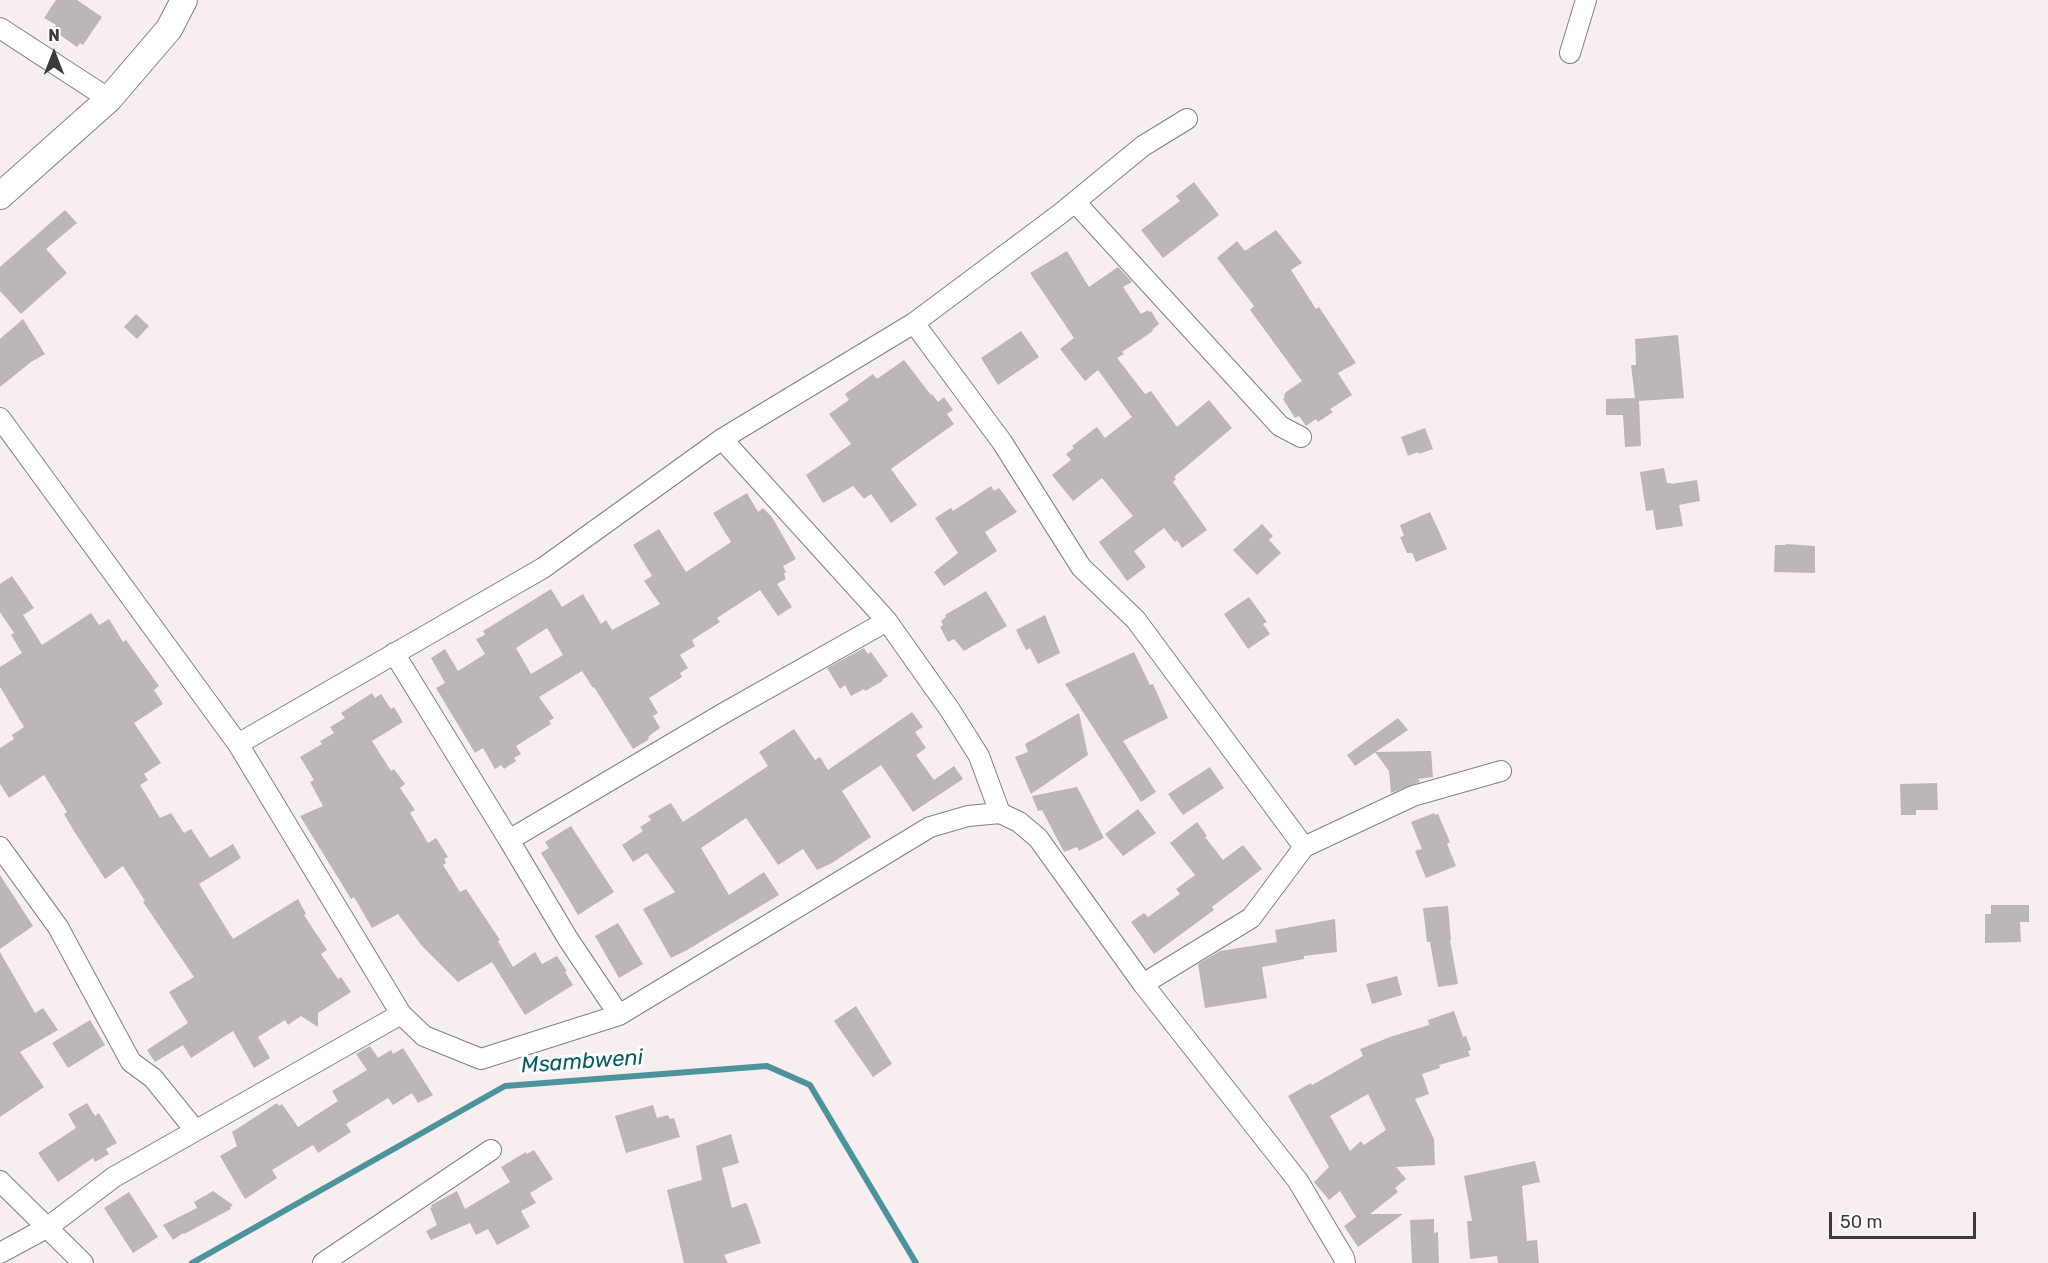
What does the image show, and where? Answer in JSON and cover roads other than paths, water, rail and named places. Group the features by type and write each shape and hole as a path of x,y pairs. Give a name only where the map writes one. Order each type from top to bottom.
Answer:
{"main road":[{"path":"0,196 109,99 169,29 184,0"}],"street":[{"path":"1570,53 1586,0"},
{"path":"0,28 109,99"},
{"path":"238,744 543,568 722,439 914,323 1075,202 1143,146 1187,119"},
{"path":"1075,202 1280,426 1300,437"},
{"path":"914,323 1002,442 1081,567 1136,620 1304,847"},
{"path":"0,418 238,744 401,1014 424,1036 481,1059 619,1015 930,827 968,816 1000,813 1019,822 1038,838 1143,984 1298,1181 1345,1263"},
{"path":"722,439 886,621 950,710 979,756 1000,813"},
{"path":"509,840 724,713 886,621"},
{"path":"394,653 568,939 619,1015"},
{"path":"1143,984 1251,918 1304,847 1413,796 1501,771"},
{"path":"0,847 57,927 131,1062 153,1078 195,1130"},
{"path":"0,1253 48,1227 114,1177 401,1014"},
{"path":"322,1263 491,1150"},
{"path":"0,1181 83,1263"}],"waterway":[{"name":"Msambweni","path":"192,1263 505,1086 767,1066 810,1085 916,1263"}]}
